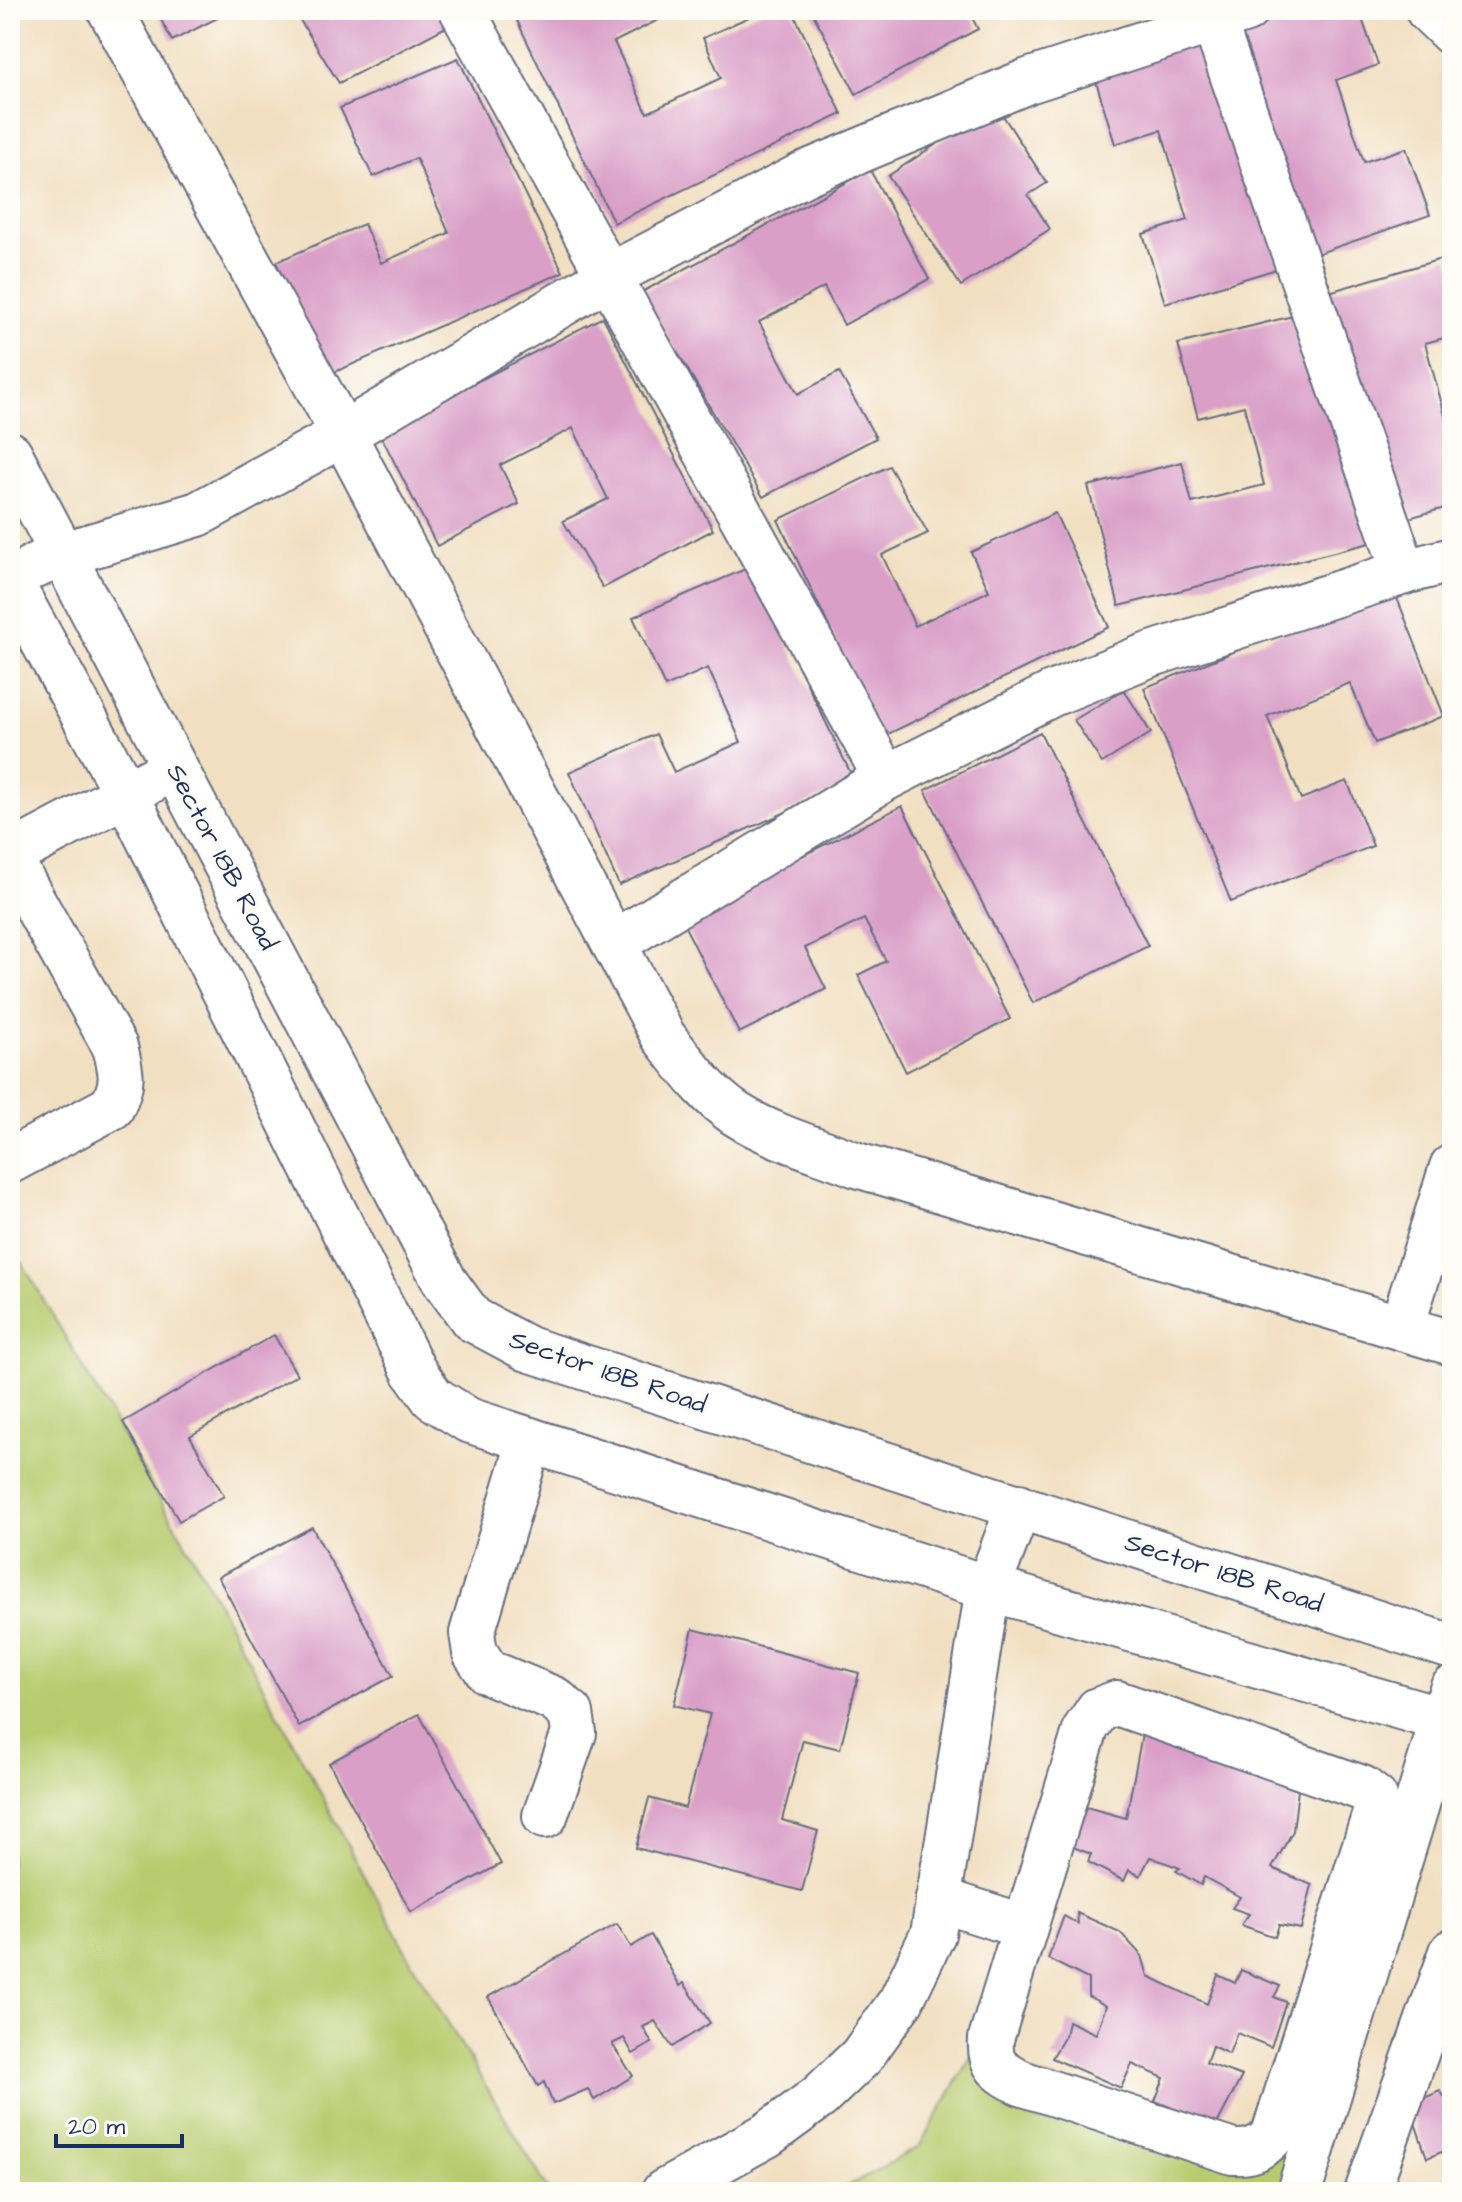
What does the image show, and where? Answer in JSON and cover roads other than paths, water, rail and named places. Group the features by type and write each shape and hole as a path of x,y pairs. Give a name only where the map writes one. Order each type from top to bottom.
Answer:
{"street":[{"path":"110,10 343,434 663,1036 698,1081 735,1113 775,1133 857,1165 1452,1343"},
{"path":"462,10 886,778"},
{"path":"1428,10 1452,33"},
{"path":"1299,2192 1449,1710 988,1588 468,1420 433,1398 414,1371 125,792 10,579 61,555 198,514 343,434 609,276 806,173 1028,81 1229,15 1404,572"},
{"name":"Sector 18B Road","path":"10,454 445,1282 472,1319 528,1349 1452,1647"},
{"path":"614,943 886,778 1052,694 1146,656 1404,572 1452,560"},
{"path":"10,1161 112,1107 123,1075 115,1047 10,857 125,792 176,769"},
{"path":"1402,1326 1452,1167"},
{"path":"530,1440 472,1633 475,1653 488,1672 554,1699 571,1713 574,1733 545,1816"},
{"path":"664,2192 767,2135 819,2097 861,2057 901,2001 933,1934 988,1588 1019,1506"},
{"path":"1117,1703 1362,1788 1375,1798 1376,1810 1274,2134 1261,2147 1247,2153 1233,2152 1021,2083 997,2067 990,2054 991,2039 1025,1927 1086,1728 1098,1710 1117,1703"},
{"path":"938,1899 1025,1927"},
{"path":"1367,2192 1452,1952"}]}
